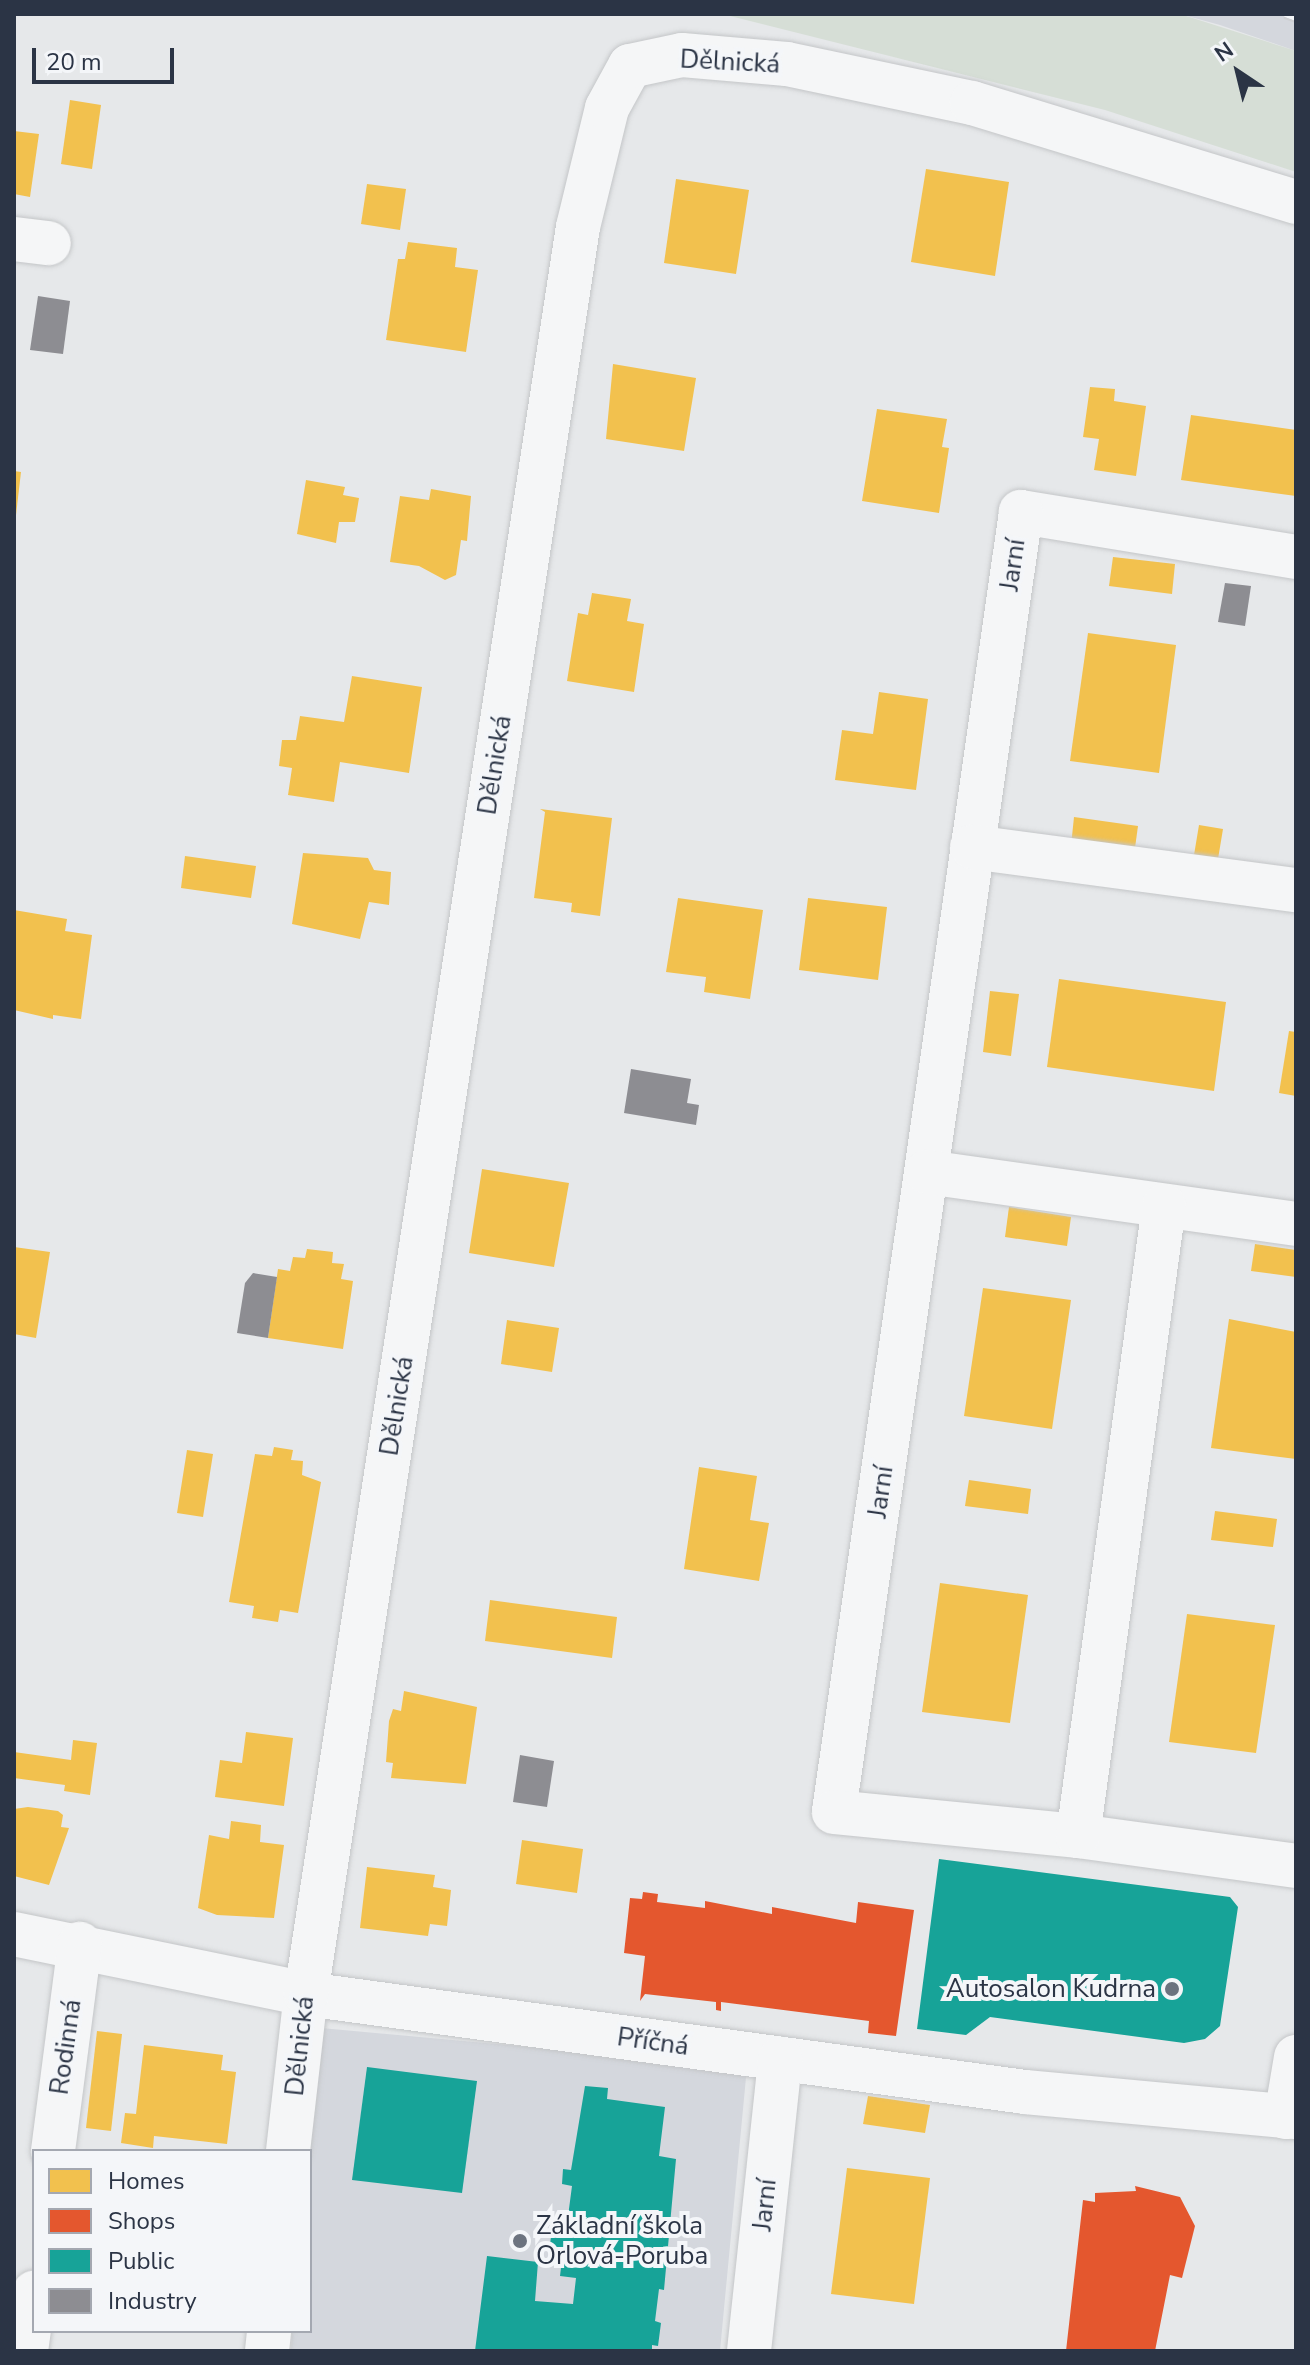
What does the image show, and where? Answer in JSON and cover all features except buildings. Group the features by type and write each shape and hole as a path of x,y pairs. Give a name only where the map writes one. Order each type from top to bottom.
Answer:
{"street":[{"name":"Dělnická","path":"288,2149 306,1994 578,227 607,108 630,66 682,55 787,64 972,103 1296,202"},
{"name":"Jarní","path":"1078,1836 834,1812 1021,512 1296,557"},
{"path":"972,847 1296,890"},
{"path":"927,1172 1296,1224"},
{"path":"1164,1206 1078,1836 1296,1866"},
{"name":"Příčná","path":"14,1934 80,1944 306,1994 1025,2092 1291,2117"},
{"name":"Rodinná","path":"53,2149 80,1944"},
{"path":"1291,2117 1296,2057"},
{"name":"Jarní","path":"749,2351 780,2059"},
{"path":"26,2351 32,2308"}],"shaded area":[{"path":"722,14 1180,14 1296,51 1296,172 1105,110"},
{"path":"1180,14 1296,14 1296,51 1220,25"},
{"name":"Základní škola Orlová-Poruba","path":"321,2028 747,2067 720,2351 291,2351 292,2333 312,2333 310,2149"}],"railway":[{"path":"1285,14 1296,18"}],"place":[{"name":"Autosalon Kudrna","path":"1172,1989"},
{"name":"Základní škola Orlová-Poruba","path":"520,2241"}]}
